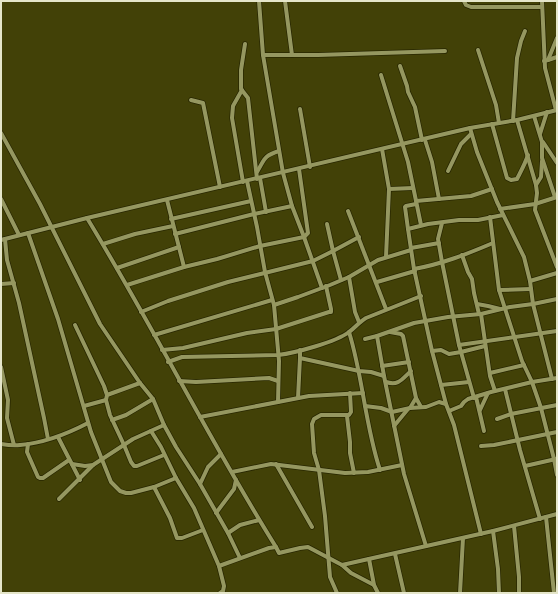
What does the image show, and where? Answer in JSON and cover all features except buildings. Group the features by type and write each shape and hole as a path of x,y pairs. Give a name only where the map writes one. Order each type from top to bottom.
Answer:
{"street":[{"path":"162,350 183,348 247,333 276,328 331,312 324,287 292,206 283,173 263,55 259,1"},
{"path":"285,1 292,55"},
{"path":"464,1 466,5 471,7 542,7"},
{"path":"48,439 3,239 470,128 515,120 556,110 546,61 542,1"},
{"path":"525,31 517,58 515,120 528,155 536,184 537,193 534,208 557,267"},
{"path":"546,61 557,38"},
{"path":"245,44 242,70 242,90 233,106 232,118 273,303 278,355 278,402"},
{"path":"478,50 496,105 499,123"},
{"path":"263,55 445,51"},
{"path":"546,61 557,57"},
{"path":"400,66 408,92 415,108 423,140 432,162 440,199"},
{"path":"381,75 403,145 420,226"},
{"path":"242,90 248,98 256,173 259,178 266,212"},
{"path":"191,100 203,103 220,187"},
{"path":"300,109 310,166"},
{"path":"540,134 547,112"},
{"path":"534,116 542,142 541,177 536,184"},
{"path":"492,124 507,178 511,180 517,179 523,169 528,155"},
{"path":"470,128 477,152 500,209 524,257 530,281 533,304 552,379"},
{"path":"1,133 52,227 100,324 140,383 153,399 164,425 176,447 200,484 228,533 240,558"},
{"path":"448,171 460,144 471,134"},
{"path":"542,142 557,161"},
{"path":"382,149 389,189 386,257"},
{"path":"256,173 264,158 269,154 279,151"},
{"path":"500,209 535,204 556,197 542,158"},
{"path":"127,286 184,267 260,246 304,237 308,233 299,169"},
{"path":"389,189 413,188"},
{"path":"481,534 454,425 446,404 432,351 411,249 405,207 416,202 471,196 492,189"},
{"path":"537,193 545,200"},
{"path":"1,200 19,235"},
{"path":"167,200 184,267"},
{"path":"171,219 251,201"},
{"path":"175,234 292,206"},
{"path":"348,211 370,264 386,309"},
{"path":"408,229 442,223 478,220 503,215"},
{"path":"87,218 117,268 168,362 259,520 280,553 308,547 342,565 351,573 374,585"},
{"path":"490,218 502,309 542,408 548,435 556,459 557,475"},
{"path":"442,223 438,236 442,262 459,345 469,382 480,411 484,431"},
{"path":"326,224 341,280"},
{"path":"103,244 135,234 173,226"},
{"path":"28,233 58,319 88,423 111,482 120,491 131,493 154,487 176,478"},
{"path":"141,312 168,301 265,272 313,261 333,252 359,237"},
{"path":"154,335 298,297 349,277 370,264 386,257 411,249 439,243"},
{"path":"376,282 442,262 493,243"},
{"path":"117,268 179,247"},
{"path":"462,255 472,279 485,340 490,373 495,391"},
{"path":"530,281 557,273"},
{"path":"349,277 352,301 359,322"},
{"path":"1,284 14,283"},
{"path":"499,290 531,289"},
{"path":"168,362 182,357 278,355 300,350 333,340 349,332 359,322 386,309 421,296"},
{"path":"366,339 406,325 480,314 557,299"},
{"path":"477,304 502,309"},
{"path":"75,324 104,386 112,420 131,462 134,466 137,466 164,455"},
{"path":"459,345 485,340 557,331"},
{"path":"349,332 359,371 374,450 380,470"},
{"path":"389,332 402,335 416,398 421,407"},
{"path":"377,336 402,465 426,546"},
{"path":"432,351 440,350 448,354 485,346"},
{"path":"298,398 300,350"},
{"path":"300,358 384,376"},
{"path":"382,366 409,362"},
{"path":"490,373 524,365"},
{"path":"1,367 8,400 7,418 14,445"},
{"path":"386,382 396,384 411,371"},
{"path":"179,381 196,382 269,378 278,381"},
{"path":"449,411 461,406 465,401 488,393 532,382 557,378"},
{"path":"441,386 469,382"},
{"path":"84,406 140,383"},
{"path":"505,389 540,519"},
{"path":"336,593 330,577 326,522 319,470 313,448 312,422 321,415 350,415 350,393"},
{"path":"200,417 320,394 363,393"},
{"path":"480,411 488,393"},
{"path":"394,426 416,398"},
{"path":"112,420 126,415 153,399"},
{"path":"365,406 381,408 392,412 409,408 429,407 440,402 446,404"},
{"path":"497,419 512,414 557,404"},
{"path":"347,416 350,453 354,473"},
{"path":"1,444 28,444 58,437 70,433 88,423"},
{"path":"59,499 80,480 93,465 124,445 164,425"},
{"path":"151,431 194,508 219,566 224,586 223,591 220,593"},
{"path":"481,446 548,435 557,432"},
{"path":"58,437 80,480"},
{"path":"28,444 27,452 38,477 40,478 43,478 71,462 85,466 93,465"},
{"path":"200,484 208,467 221,454"},
{"path":"525,466 556,459"},
{"path":"232,472 268,464 354,473 380,470 402,465"},
{"path":"276,464 312,527"},
{"path":"216,513 234,489 236,479"},
{"path":"154,487 178,538 182,538 203,530"},
{"path":"342,565 481,534 557,514"},
{"path":"546,517 555,590"},
{"path":"228,533 240,525 259,520"},
{"path":"514,526 520,593"},
{"path":"493,531 498,569 498,593"},
{"path":"460,593 463,538"},
{"path":"219,566 262,550 276,547"},
{"path":"395,554 404,593"},
{"path":"369,559 374,585 378,593"}]}
